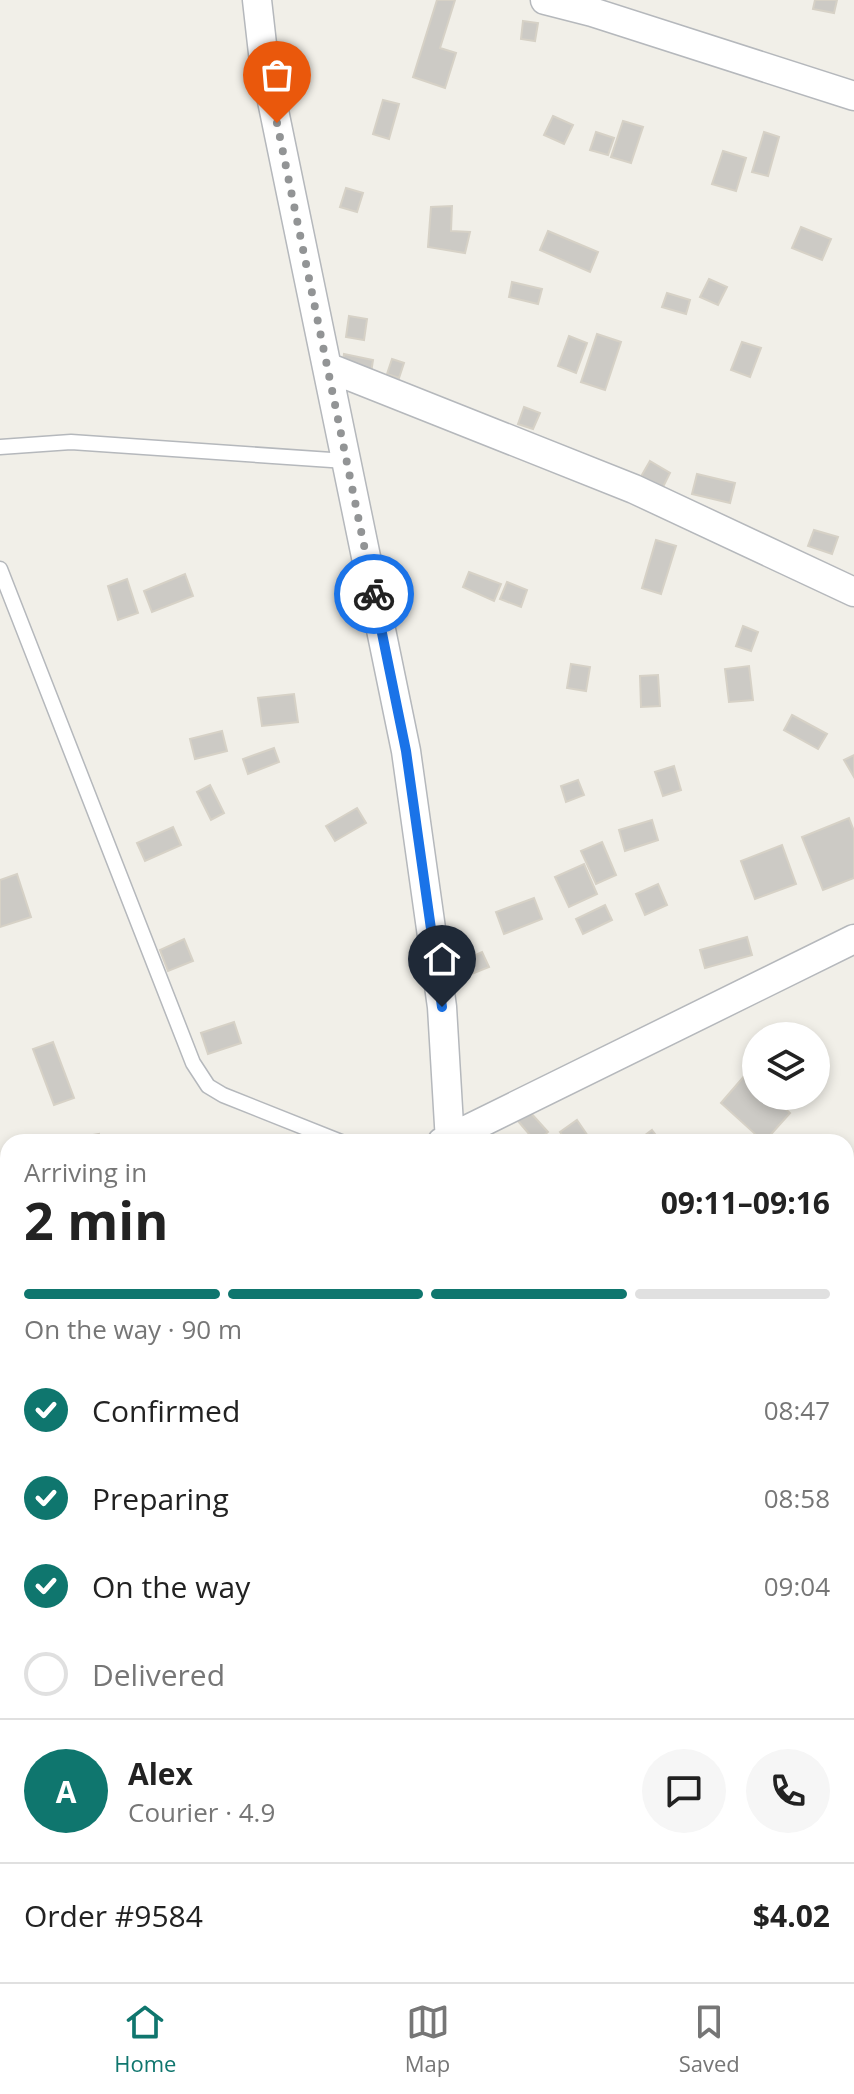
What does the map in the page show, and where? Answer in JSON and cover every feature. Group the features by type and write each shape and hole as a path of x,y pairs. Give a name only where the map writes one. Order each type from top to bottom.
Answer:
{"street":[{"path":"257,0 264,62 406,751 442,1007 447,1134"},
{"path":"545,0 592,12 854,96"},
{"path":"327,367 634,489 854,592"},
{"path":"459,1134 854,939"}],"lane":[{"path":"0,447 71,442 346,461"},
{"path":"0,569 193,1063 208,1086 223,1095 321,1134"}],"building":[{"path":"437,0 455,0 440,48 456,53 445,88 413,77"},
{"path":"815,0 837,0 834,13 813,9"},
{"path":"523,21 538,23 535,41 521,39"},
{"path":"284,53 286,76 260,79 258,55"},
{"path":"383,100 399,104 389,139 373,134"},
{"path":"553,116 573,125 564,144 544,135"},
{"path":"623,121 643,127 631,163 611,157"},
{"path":"596,132 614,138 608,155 590,150"},
{"path":"764,132 779,137 768,176 752,172"},
{"path":"723,151 746,158 736,191 712,184"},
{"path":"346,188 363,193 357,212 340,207"},
{"path":"452,206 451,231 470,232 465,253 428,247 431,207"},
{"path":"801,227 831,239 822,260 792,248"},
{"path":"548,231 598,252 590,272 540,250"},
{"path":"709,279 727,287 718,305 700,297"},
{"path":"512,282 542,289 538,304 509,297"},
{"path":"667,293 690,300 686,314 662,307"},
{"path":"349,316 367,319 364,340 346,337"},
{"path":"597,334 621,342 605,390 581,382"},
{"path":"569,336 587,343 576,373 558,366"},
{"path":"742,342 761,348 750,377 731,370"},
{"path":"344,354 373,360 371,373 342,368"},
{"path":"392,359 404,363 399,378 387,374"},
{"path":"524,407 540,413 533,429 518,424"},
{"path":"650,461 670,473 661,491 639,480"},
{"path":"697,474 735,483 730,503 692,494"},
{"path":"814,530 838,537 832,554 808,546"},
{"path":"656,540 676,546 661,594 642,588"},
{"path":"469,572 501,584 494,601 463,587"},
{"path":"185,574 193,596 152,612 144,591"},
{"path":"127,579 138,613 118,620 108,586"},
{"path":"507,582 527,590 521,607 500,599"},
{"path":"743,626 758,632 751,651 736,646"},
{"path":"571,664 590,667 586,691 567,688"},
{"path":"749,666 753,700 729,702 725,669"},
{"path":"658,675 660,706 641,707 640,676"},
{"path":"294,694 298,722 262,726 258,698"},
{"path":"792,715 827,734 818,749 784,730"},
{"path":"222,731 227,751 195,759 190,739"},
{"path":"274,748 279,762 248,774 243,759"},
{"path":"854,755 854,777 844,760"},
{"path":"674,766 681,790 663,796 655,772"},
{"path":"578,780 584,795 566,802 561,786"},
{"path":"210,785 224,813 211,820 197,792"},
{"path":"357,808 366,823 335,841 326,826"},
{"path":"849,818 854,831 854,878 823,890 802,837"},
{"path":"652,820 658,840 625,851 619,830"},
{"path":"173,827 181,845 145,861 137,843"},
{"path":"602,842 616,875 596,884 581,851"},
{"path":"782,845 796,884 755,899 741,861"},
{"path":"584,864 597,894 569,907 555,877"},
{"path":"17,874 31,917 0,927 0,880"},
{"path":"658,884 667,905 645,915 636,894"},
{"path":"534,898 542,919 504,934 496,912"},
{"path":"605,905 612,920 583,934 576,919"},
{"path":"747,937 752,955 705,968 700,950"},
{"path":"184,939 193,961 168,971 160,950"},
{"path":"482,952 489,967 459,979 453,965"},
{"path":"234,1022 241,1043 208,1054 201,1033"},
{"path":"53,1042 74,1098 54,1105 33,1049"},
{"path":"742,1079 742,1110 787,1110 790,1113 771,1134 755,1134 721,1103"},
{"path":"529,1111 548,1132 529,1134 518,1121"},
{"path":"577,1120 587,1134 561,1134 560,1132"}],"way so far":[{"path":"277,123 374,594"}],"route":[{"path":"374,594 406,751 442,1007"}]}
